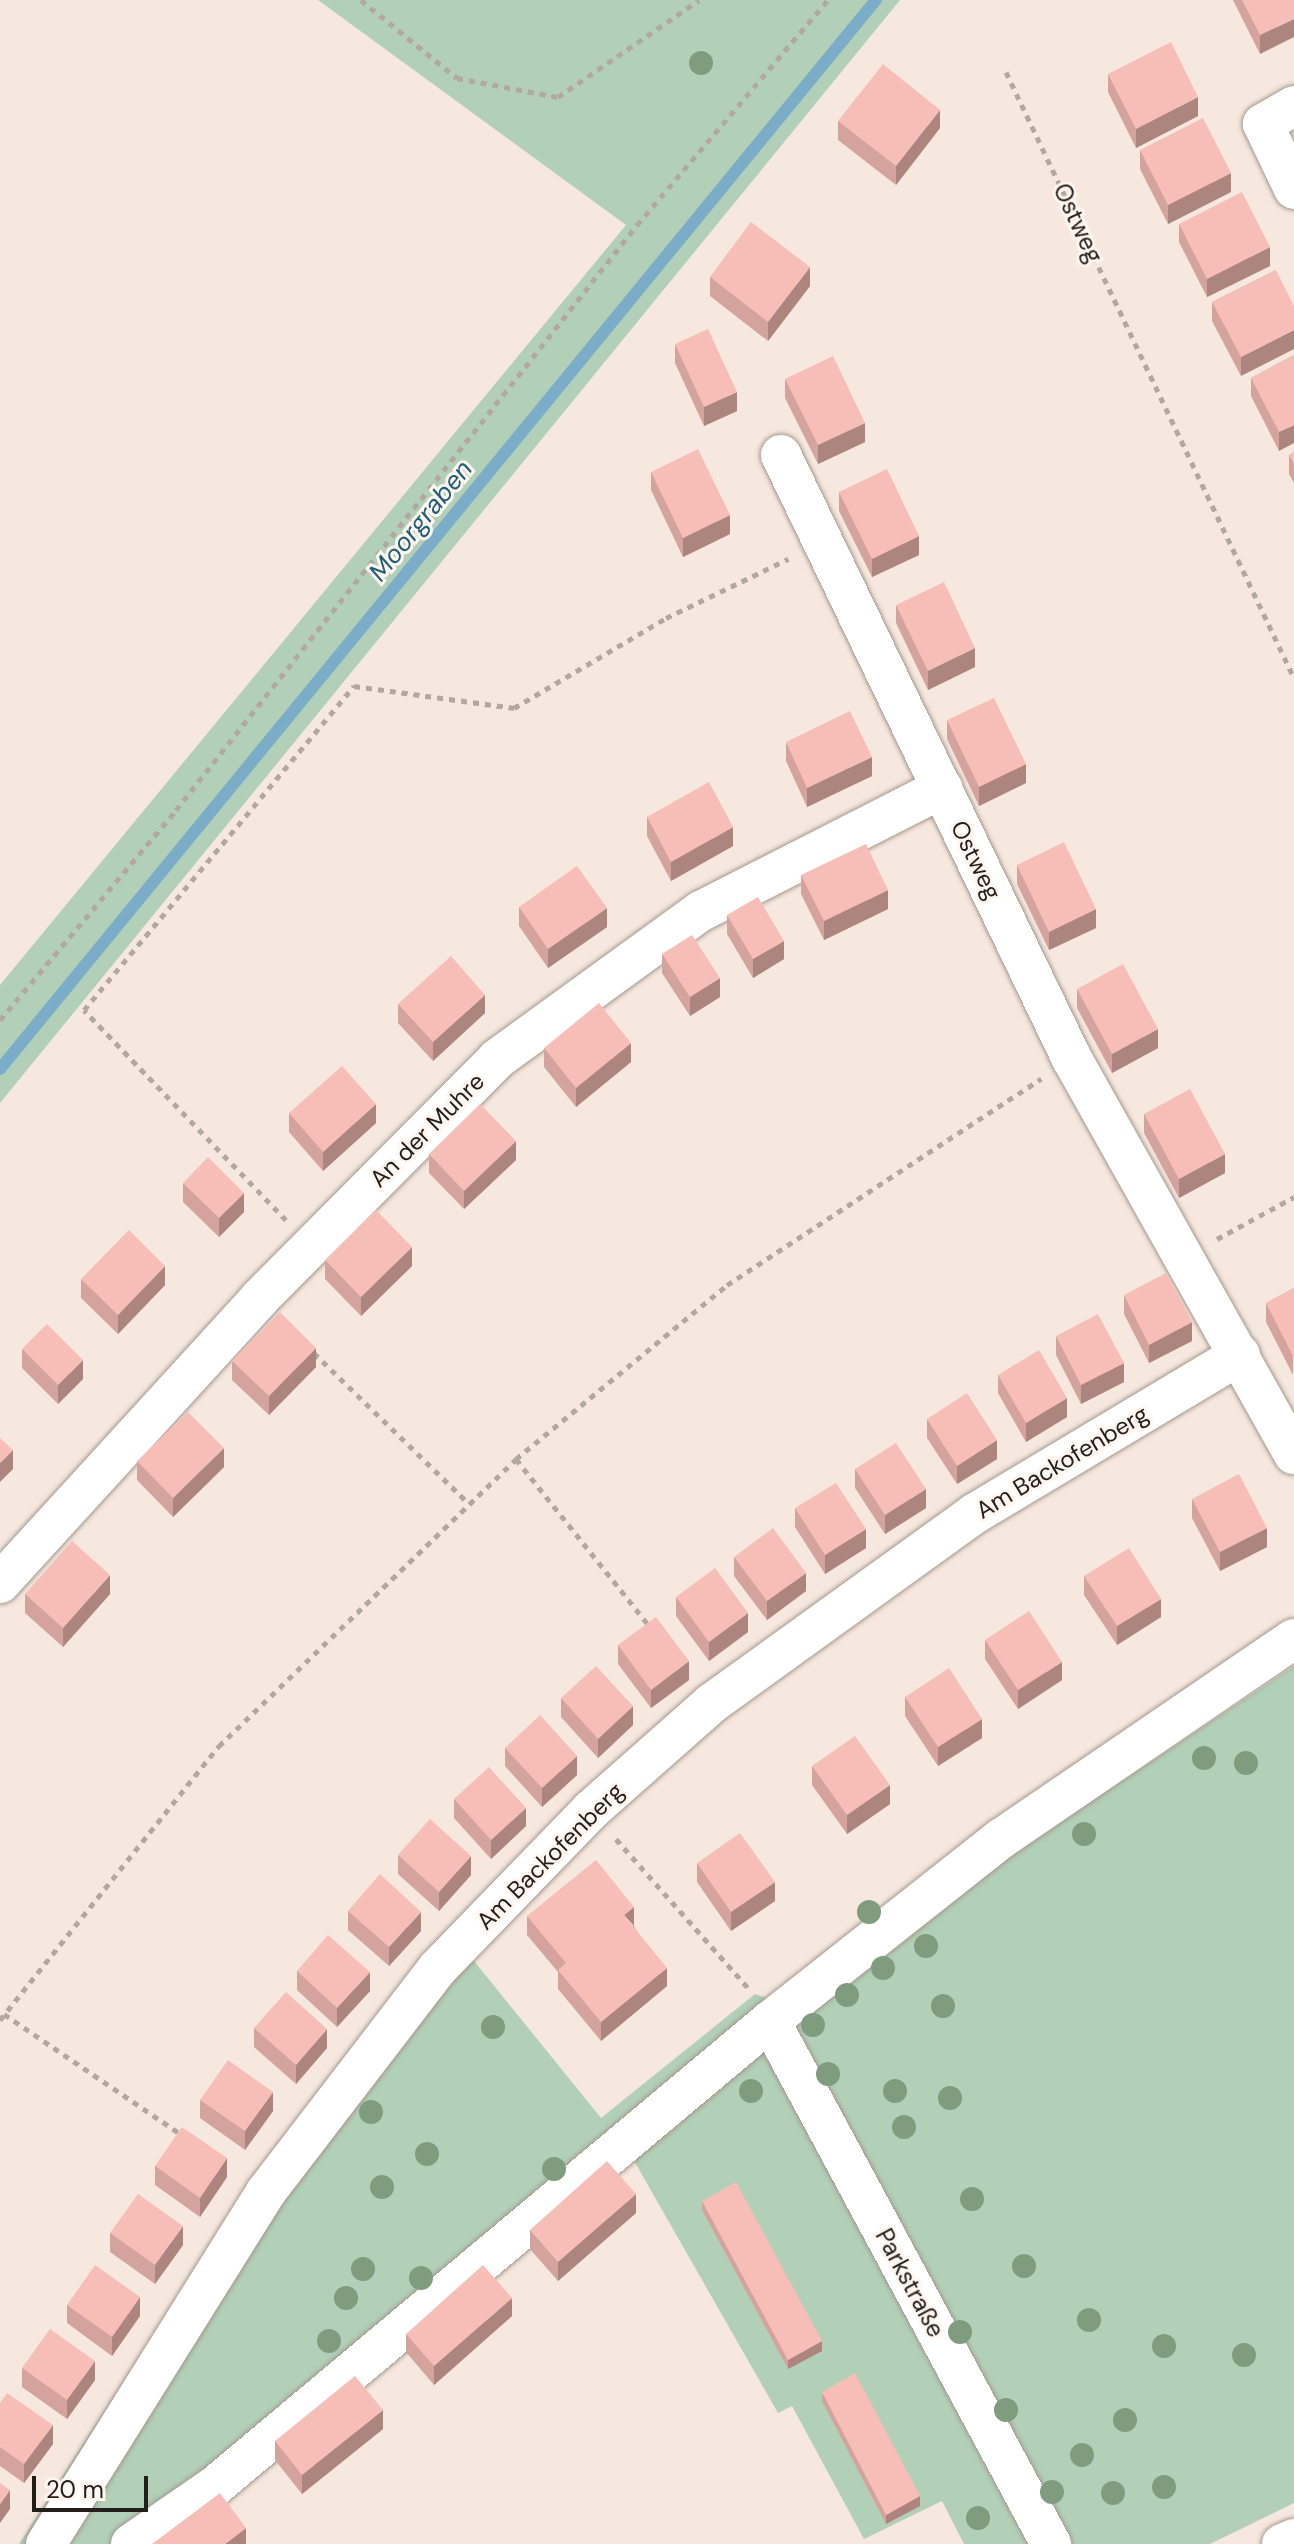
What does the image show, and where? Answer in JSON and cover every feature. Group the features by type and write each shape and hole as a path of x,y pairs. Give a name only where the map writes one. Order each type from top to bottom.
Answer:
{"street":[{"path":"1294,106 1263,124 1294,189"},
{"name":"Ostweg","path":"781,455 1072,1059 1294,1454"},
{"name":"An der Muhre","path":"0,1583 311,1246 497,1059 701,911 942,788"},
{"name":"Am Backofenberg","path":"46,2544 266,2192 438,1968 591,1810 712,1703 974,1514 1240,1355"},
{"path":"131,2544 215,2486 770,2021 1002,1838 1294,1639"},
{"name":"Parkstraße","path":"770,2021 1051,2544"},
{"path":"1282,2544 1294,2539"}],"path":[{"path":"361,0 457,78 558,97 699,0"},
{"path":"0,1020 176,810 637,225 828,0"},
{"name":"Ostweg","path":"1006,72 1294,678"},
{"path":"311,1246 84,1010 354,686 514,708 666,618 823,542"},
{"path":"0,2020 219,1746 516,1459 727,1285 1072,1059"},
{"path":"1184,1257 1294,1197"},
{"path":"303,1342 468,1503"},
{"path":"516,1459 653,1630"},
{"path":"591,1810 747,1985 770,2021"},
{"path":"4,2014 187,2138"}],"green space":[{"path":"318,0 900,0 0,1103 0,985 626,225"},
{"path":"1294,1666 1294,2503 1210,2544 964,2544 942,2501 864,2539 792,2406 778,2413 629,2152 157,2544 19,2544 247,2188 449,1930 601,2118 755,1994 810,2013 1016,1852"}],"building":[{"path":"1242,0 1294,0 1294,19 1260,35"},
{"path":"1171,42 1198,97 1136,129 1108,74"},
{"path":"883,64 940,110 896,166 838,121"},
{"path":"1203,118 1231,173 1168,205 1140,150"},
{"path":"1242,192 1270,247 1207,279 1179,224"},
{"path":"751,222 810,267 768,322 710,277"},
{"path":"1276,270 1294,306 1294,330 1241,357 1212,302"},
{"path":"708,329 737,392 704,407 675,344"},
{"path":"1294,355 1294,425 1279,432 1251,378"},
{"path":"833,356 865,423 818,445 785,379"},
{"path":"698,449 730,515 683,538 651,472"},
{"path":"887,469 919,536 872,559 839,492"},
{"path":"944,582 975,648 928,671 896,605"},
{"path":"994,698 1026,764 979,787 947,720"},
{"path":"850,711 872,757 807,788 786,742"},
{"path":"709,782 733,827 671,862 647,817"},
{"path":"1064,842 1096,909 1049,932 1017,865"},
{"path":"866,844 888,890 824,921 801,875"},
{"path":"577,866 607,908 548,949 519,907"},
{"path":"758,897 784,941 753,959 727,915"},
{"path":"692,935 720,978 690,997 662,954"},
{"path":"451,956 485,995 433,1042 398,1004"},
{"path":"1123,964 1158,1029 1112,1054 1077,989"},
{"path":"599,1003 631,1043 576,1088 544,1048"},
{"path":"342,1066 376,1104 323,1152 289,1113"},
{"path":"1190,1089 1225,1154 1179,1179 1144,1114"},
{"path":"480,1104 516,1141 464,1191 429,1154"},
{"path":"208,1157 244,1193 219,1218 183,1183"},
{"path":"376,1210 412,1247 361,1297 325,1260"},
{"path":"129,1230 165,1266 118,1315 81,1279"},
{"path":"1166,1273 1192,1322 1149,1345 1124,1295"},
{"path":"1294,1288 1294,1356 1293,1356 1266,1303"},
{"path":"280,1312 316,1348 269,1396 232,1361"},
{"path":"1098,1314 1124,1363 1081,1385 1056,1336"},
{"path":"47,1324 83,1360 58,1385 22,1349"},
{"path":"1039,1350 1067,1398 1026,1423 998,1375"},
{"path":"967,1393 997,1440 957,1466 927,1419"},
{"path":"188,1412 224,1448 173,1498 137,1461"},
{"path":"0,1438 13,1450 0,1463"},
{"path":"896,1443 926,1489 885,1515 855,1469"},
{"path":"1239,1474 1267,1528 1220,1552 1192,1499"},
{"path":"836,1483 866,1529 825,1555 795,1508"},
{"path":"773,1528 806,1573 767,1601 734,1557"},
{"path":"72,1541 110,1575 63,1628 25,1594"},
{"path":"1129,1548 1161,1599 1117,1626 1084,1576"},
{"path":"715,1568 748,1613 709,1642 676,1597"},
{"path":"1029,1611 1062,1662 1018,1690 985,1640"},
{"path":"656,1617 689,1661 651,1690 618,1645"},
{"path":"596,1666 633,1706 598,1739 561,1698"},
{"path":"949,1668 982,1719 938,1747 905,1697"},
{"path":"540,1715 577,1756 542,1788 505,1748"},
{"path":"855,1736 890,1785 847,1815 812,1766"},
{"path":"489,1767 526,1808 491,1840 454,1799"},
{"path":"430,1819 471,1856 439,1892 398,1855"},
{"path":"740,1833 775,1882 731,1912 697,1863"},
{"path":"596,1860 634,1907 624,1915 667,1968 601,2022 558,1970 566,1963 527,1916"},
{"path":"380,1874 421,1912 389,1947 348,1911"},
{"path":"328,1935 370,1972 337,2008 297,1971"},
{"path":"286,1992 327,2029 296,2065 254,2028"},
{"path":"228,2060 273,2092 245,2131 200,2100"},
{"path":"182,2127 227,2158 200,2198 155,2166"},
{"path":"607,2161 636,2194 558,2262 530,2230"},
{"path":"736,2182 822,2341 788,2360 702,2201"},
{"path":"138,2194 183,2226 155,2265 110,2233"},
{"path":"95,2265 140,2297 112,2337 67,2305"},
{"path":"483,2265 512,2298 434,2366 406,2334"},
{"path":"50,2329 95,2361 67,2400 22,2368"},
{"path":"855,2373 920,2496 886,2515 822,2392"},
{"path":"355,2376 383,2410 302,2475 275,2441"},
{"path":"7,2393 53,2425 24,2464 0,2447 0,2403"},
{"path":"0,2483 10,2490 0,2504"},
{"path":"220,2493 246,2528 225,2544 152,2544"}],"waterway":[{"name":"Moorgraben","path":"0,1069 876,0"}]}
